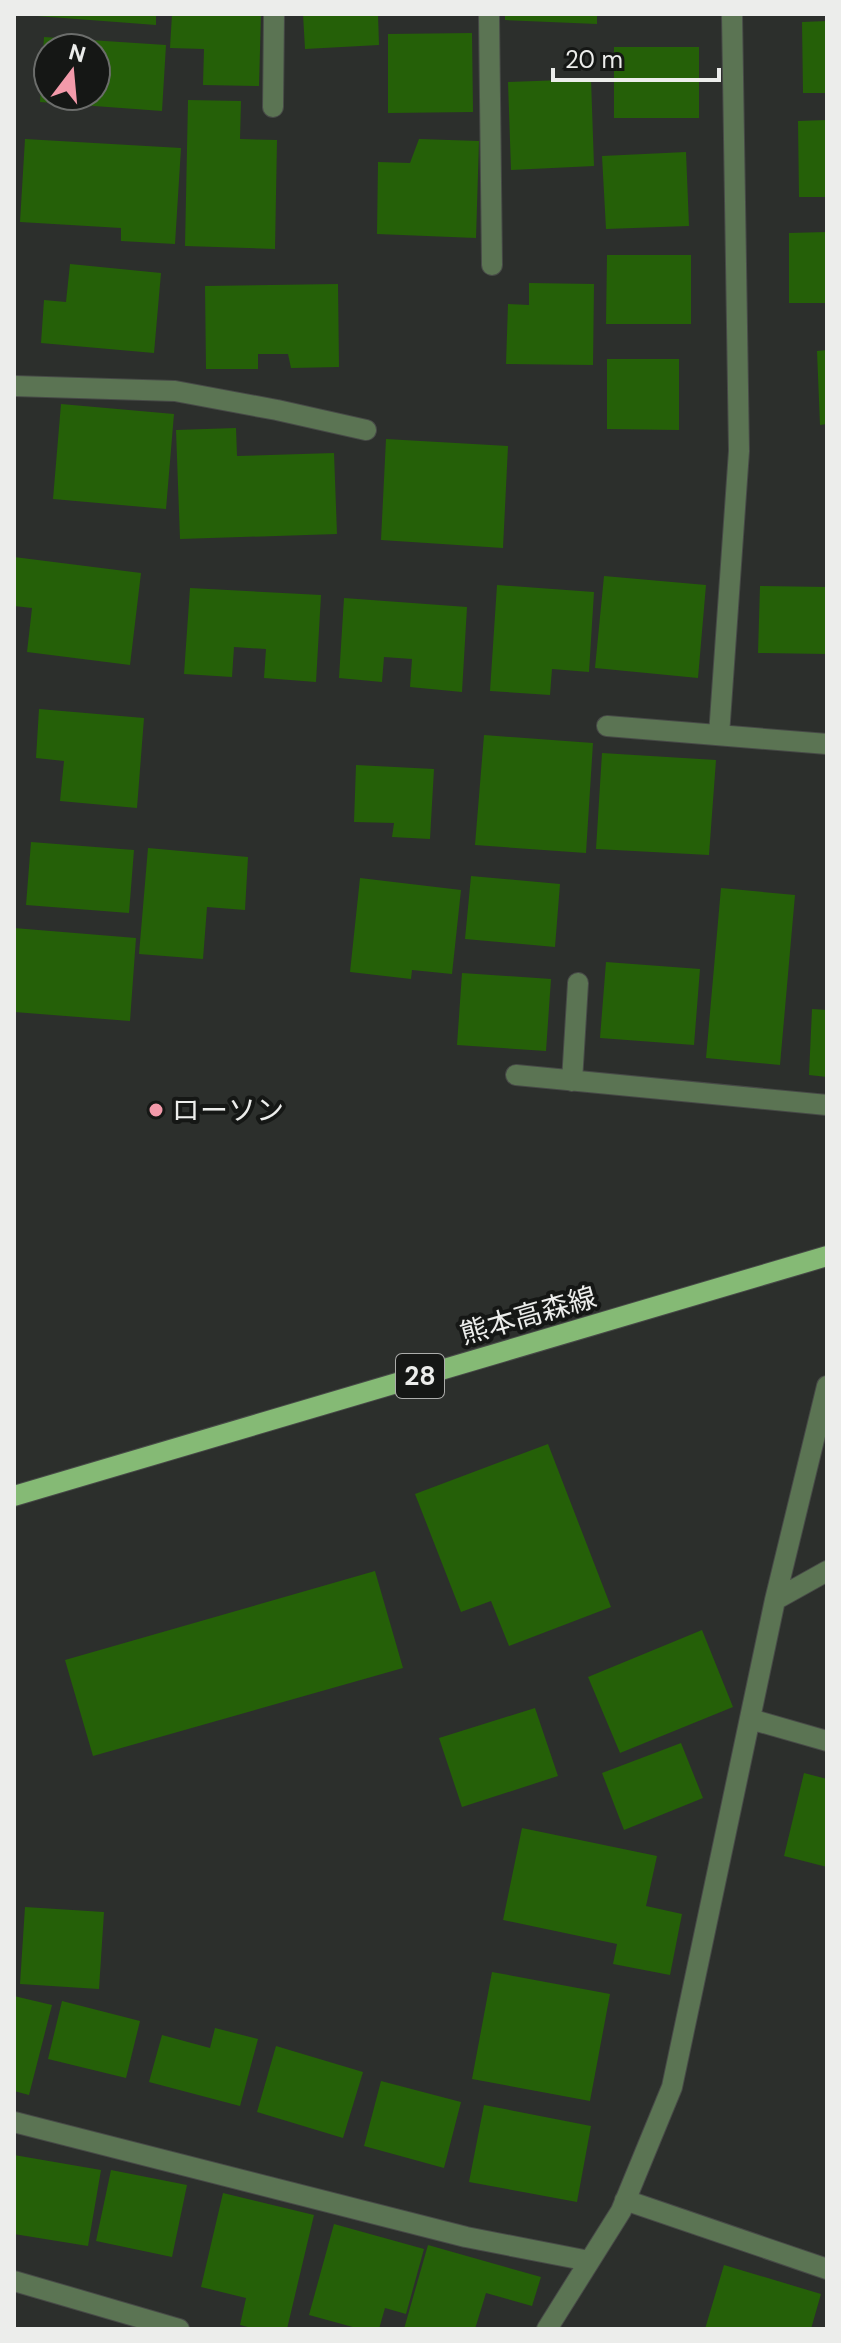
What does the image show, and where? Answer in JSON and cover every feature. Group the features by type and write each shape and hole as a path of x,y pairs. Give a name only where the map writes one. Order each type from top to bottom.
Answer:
{"main road":[{"name":"熊本高森線","path":"14,1496 827,1256"}],"street":[{"path":"273,107 274,14"},
{"path":"489,14 492,265"},
{"path":"719,735 739,451 732,14"},
{"path":"14,386 175,391 366,430"},
{"path":"607,726 827,744"},
{"path":"572,1081 578,983"},
{"path":"516,1075 827,1105"},
{"path":"547,2329 621,2211 672,2087 775,1600 827,1386"},
{"path":"775,1600 827,1571"},
{"path":"750,1719 827,1741"},
{"path":"14,2122 466,2237 589,2261"},
{"path":"625,2200 827,2269"},
{"path":"14,2281 179,2329"}],"building":[{"path":"156,14 156,25 37,16"},
{"path":"172,14 261,14 259,86 203,85 204,49 170,48"},
{"path":"303,14 378,14 379,45 305,49"},
{"path":"505,14 597,14 597,24 505,20"},
{"path":"827,21 827,93 803,93 802,22"},
{"path":"472,33 473,112 388,113 388,34"},
{"path":"112,41 166,45 162,111 112,107"},
{"path":"614,47 699,47 699,118 614,118"},
{"path":"591,79 594,166 511,170 508,82"},
{"path":"188,100 241,101 240,139 277,140 275,249 185,246"},
{"path":"827,120 827,197 799,197 798,121"},
{"path":"25,139 181,148 175,244 121,241 121,228 20,222"},
{"path":"419,139 479,141 476,238 377,234 378,162 410,163"},
{"path":"686,152 689,226 606,229 602,156"},
{"path":"827,232 827,303 789,303 789,233"},
{"path":"607,255 691,255 691,324 606,324"},
{"path":"70,264 161,273 154,353 41,343 44,300 66,302"},
{"path":"529,283 594,284 593,365 506,364 508,304 529,305"},
{"path":"338,284 339,367 291,368 288,354 258,354 258,369 206,369 205,286"},
{"path":"827,350 827,424 820,425 817,351"},
{"path":"607,359 679,359 679,430 607,429"},
{"path":"61,404 174,414 166,509 53,499"},
{"path":"236,428 237,456 334,453 337,534 180,539 176,430"},
{"path":"386,439 508,446 503,548 381,540"},
{"path":"14,557 141,573 130,665 27,652 32,608 14,606"},
{"path":"604,576 706,585 698,678 595,668"},
{"path":"497,585 594,592 589,672 552,669 550,695 490,691"},
{"path":"760,586 827,587 827,654 758,653"},
{"path":"190,588 321,595 316,682 264,678 266,649 234,647 232,677 184,674"},
{"path":"344,598 467,607 462,692 410,687 412,659 384,657 382,682 339,678"},
{"path":"39,709 144,718 137,808 60,801 64,761 36,758"},
{"path":"484,735 593,743 586,853 475,845"},
{"path":"602,753 716,760 709,855 596,849"},
{"path":"356,765 434,769 430,839 392,837 394,823 354,822"},
{"path":"31,842 134,850 129,913 26,905"},
{"path":"148,848 248,857 245,910 207,907 203,959 139,954"},
{"path":"471,876 560,884 555,947 465,939"},
{"path":"360,878 461,890 452,974 412,970 411,979 350,972"},
{"path":"721,888 795,895 780,1065 706,1058"},
{"path":"14,928 136,938 130,1021 14,1012"},
{"path":"606,962 700,969 694,1045 600,1038"},
{"path":"462,973 551,979 546,1051 457,1045"},
{"path":"812,1009 827,1010 827,1077 809,1075"},
{"path":"548,1444 611,1607 509,1646 491,1601 461,1612 415,1494"},
{"path":"375,1571 403,1668 93,1756 65,1660"},
{"path":"702,1630 733,1707 620,1753 588,1677"},
{"path":"535,1708 558,1776 462,1807 439,1738"},
{"path":"681,1743 703,1798 624,1830 602,1773"},
{"path":"804,1773 827,1779 827,1867 784,1856"},
{"path":"522,1828 657,1856 646,1906 682,1914 670,1975 613,1964 617,1944 503,1920"},
{"path":"25,1907 104,1912 99,1989 20,1984"},
{"path":"492,1972 610,1994 590,2101 472,2079"},
{"path":"14,1996 52,2005 29,2095 14,2091"},
{"path":"62,2001 140,2021 126,2078 48,2059"},
{"path":"215,2028 258,2039 240,2106 149,2082 162,2035 210,2048"},
{"path":"276,2046 363,2072 343,2138 257,2112"},
{"path":"381,2081 461,2102 444,2168 364,2146"},
{"path":"484,2105 591,2126 577,2202 469,2182"},
{"path":"14,2155 101,2170 88,2246 14,2234"},
{"path":"111,2170 187,2185 172,2257 96,2241"},
{"path":"223,2193 314,2215 287,2329 256,2329 240,2325 246,2298 201,2287"},
{"path":"334,2224 424,2249 406,2314 385,2308 379,2329 360,2329 309,2315"},
{"path":"428,2245 541,2277 532,2306 486,2293 475,2329 404,2329"},
{"path":"724,2265 821,2294 811,2329 705,2329"}],"place":[{"name":"ローソン","path":"156,1110"}]}
